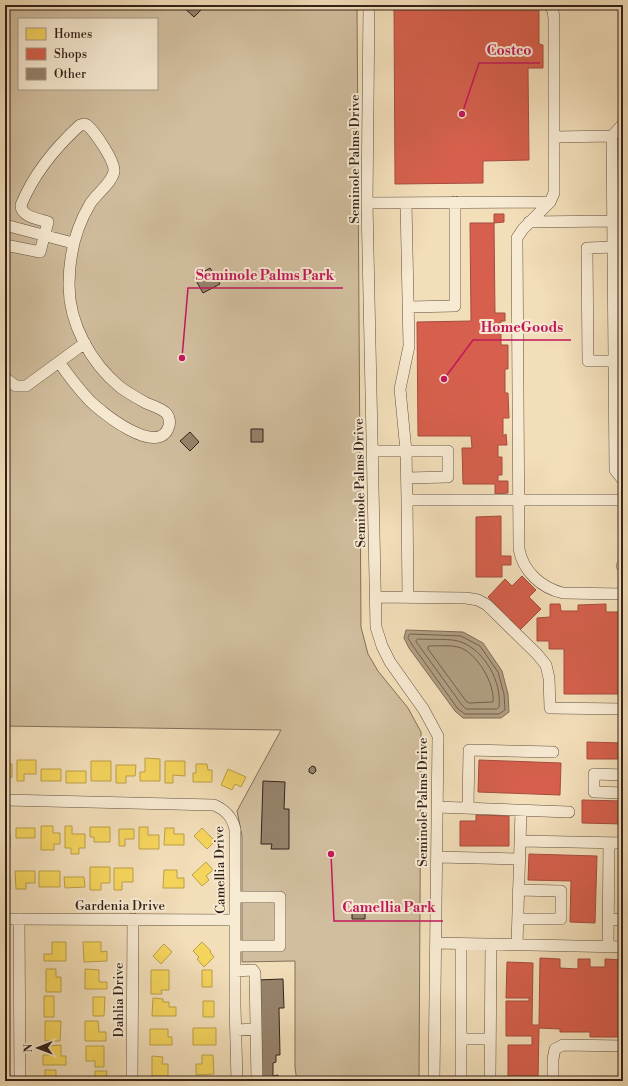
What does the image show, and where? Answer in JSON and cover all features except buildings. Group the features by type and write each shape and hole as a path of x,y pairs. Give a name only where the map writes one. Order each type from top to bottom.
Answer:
{"street":[{"name":"Seminole Palms Drive","path":"369,5 367,203 376,627 382,646 390,662 424,710 438,736 434,1081"},
{"path":"550,5 553,10 554,18 554,193 550,202 529,222 519,233 517,238 519,549 523,564 533,577 544,586 554,591 563,593 623,594"},
{"path":"5,245 40,252 48,222 25,213 21,208 21,205 38,172 55,149 80,125 84,124 90,128 115,168 112,179 102,190 82,219 73,243 69,265 69,287 75,323 96,362 111,379 136,397 159,408 167,414 169,422 166,432 158,438 152,438 132,431 114,420 88,399 59,362"},
{"path":"554,137 612,136 623,124"},
{"path":"612,136 618,191 616,227 613,247 618,297 614,361 619,388 619,417 615,470 623,480"},
{"path":"408,307 455,306 455,202"},
{"path":"367,203 550,202"},
{"path":"406,203 409,346 400,389 406,451 408,597"},
{"path":"529,222 616,227"},
{"path":"5,225 73,243"},
{"path":"613,247 587,248 588,361 614,361"},
{"path":"5,378 16,386 24,386 35,380 85,343"},
{"path":"373,451 448,451 448,477 407,478"},
{"path":"407,500 623,500"},
{"path":"376,597 466,598 478,600 487,605 537,654 546,665 549,678 550,708 623,709"},
{"path":"468,808 469,750 553,752"},
{"path":"623,775 594,774 594,792 623,793"},
{"name":"Camellia Drive","path":"5,800 214,805 220,807 230,816 235,829 234,920 237,1081"},
{"path":"437,807 569,812"},
{"path":"517,945 521,810"},
{"path":"520,841 623,843"},
{"path":"608,946 609,842"},
{"path":"437,857 519,859"},
{"path":"518,890 561,891 561,918 518,919"},
{"path":"234,897 280,897 280,946 235,946"},
{"name":"Gardenia Drive","path":"5,919 234,920"},
{"path":"20,919 20,1081"},
{"name":"Dahlia Drive","path":"132,1081 133,919"},
{"path":"608,919 623,920"},
{"path":"436,943 623,947"},
{"path":"460,1081 461,944"},
{"path":"490,944 490,1081"},
{"path":"235,971 253,970 255,973 257,1081"},
{"path":"236,1030 256,1029"},
{"path":"461,1039 490,1039"},
{"path":"236,1044 246,1047 256,1054"},
{"path":"552,1081 555,1049 563,1045 623,1046"}],"shaded area":[{"path":"5,5 357,5 361,627 368,654 378,671 408,708 421,732 419,1081 297,1081 295,1068 295,961 242,962 242,836 237,811 281,730 5,726"}],"water":[{"path":"406,630 463,632 483,643 502,671 508,694 509,712 501,718 463,718 455,711 409,648 404,638"}],"place":[{"name":"Costco","path":"462,114"},
{"name":"Seminole Palms Park","path":"182,358"},
{"name":"HomeGoods","path":"444,379"},
{"name":"Camellia Park","path":"331,854"}]}
